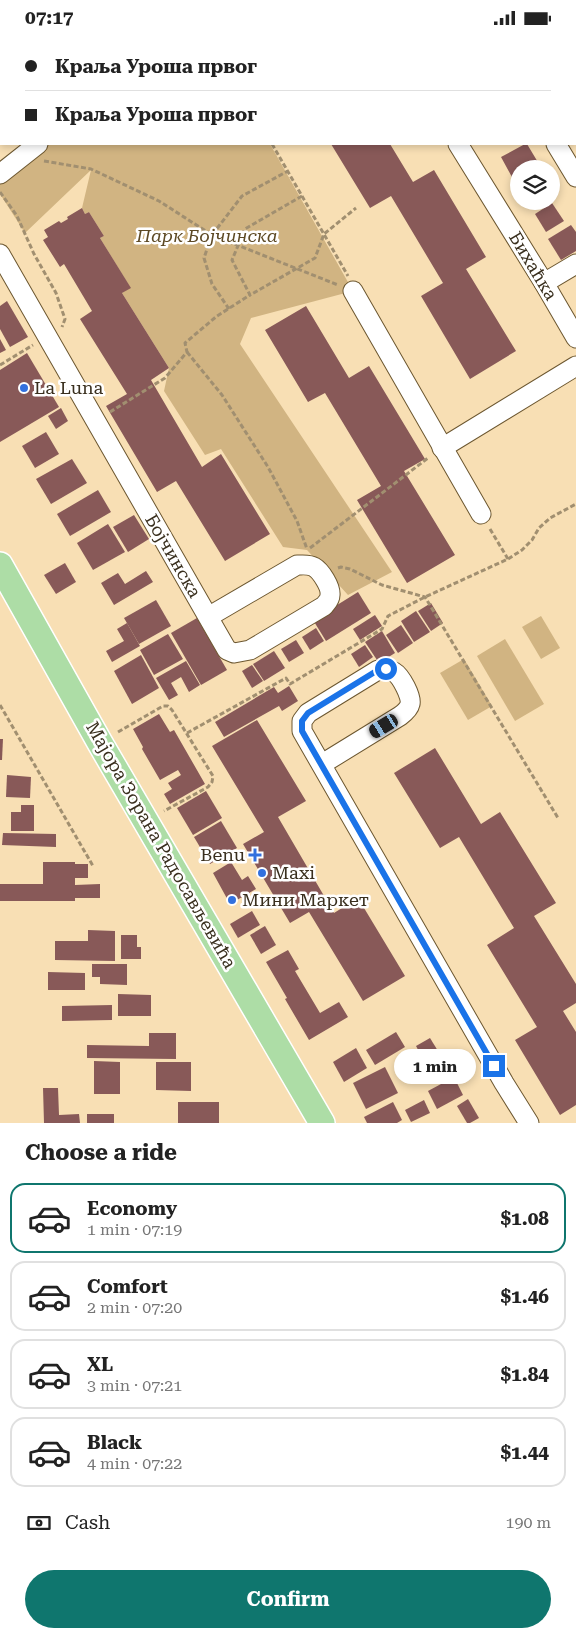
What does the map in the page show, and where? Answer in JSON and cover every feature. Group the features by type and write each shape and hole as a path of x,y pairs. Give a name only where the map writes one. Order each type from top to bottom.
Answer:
{"main road":[{"name":"Мајора Зорана Радосављевића","path":"1,567 100,743 322,1123"}],"street":[{"path":"0,174 37,145"},
{"name":"Бихаћка","path":"459,145 544,283 576,339"},
{"path":"557,145 576,177"},
{"name":"Бојчинска","path":"0,255 54,334 208,617 297,565 316,567 320,573"},
{"path":"544,283 576,264"},
{"path":"353,291 442,448 482,514"},
{"path":"442,448 576,366"},
{"path":"208,617 228,649 234,653 250,650 324,606 331,594 320,573"},
{"path":"322,764 400,716 408,708 411,702 410,696 396,673 386,669 378,670 308,713 302,721 302,731 508,1091 529,1123"}],"path":[{"path":"273,145 351,280 353,291"},
{"path":"21,158 91,169 159,201 212,235 353,291"},
{"path":"229,309 212,284 204,258 212,235 242,196 288,171"},
{"path":"0,193 18,216 34,254 56,293 65,319 54,334 0,365"},
{"path":"250,295 232,260 245,229 302,196"},
{"path":"356,208 324,234 315,258 216,316 185,343 187,352 222,395 268,467 297,521 307,550 442,448"},
{"path":"108,413 165,379 187,352"},
{"path":"187,733 286,678 290,684 382,629 388,616 508,559 522,550 532,540 539,528 550,518 576,504"},
{"path":"482,514 508,559"},
{"path":"320,573 341,567 362,574 382,585 425,597 558,818"},
{"path":"0,705 93,866"},
{"path":"100,743 163,706 168,706 213,776 212,783 208,787 146,821"}],"green space":[{"name":"Парк Бојчинска","path":"42,145 271,145 353,291 251,318 240,344 392,572 348,595 307,550 283,547 221,449 205,455 164,391 169,368 122,293 130,287 100,238 104,236 89,212 85,214 82,208 91,170 25,233 0,194 0,175"},
{"path":"541,616 560,648 541,659 522,627"},
{"path":"505,639 544,704 515,721 477,656"},
{"path":"464,659 492,706 468,720 440,673"}],"building":[{"path":"332,145 391,145 413,182 434,170 486,257 466,269 516,351 470,379 421,296 443,283 391,196 370,208"},
{"path":"523,145 528,145 537,160 510,160 510,174 501,157"},
{"path":"82,208 85,214 89,212 104,236 100,238 131,288 122,293 169,368 151,380 202,467 221,454 270,534 225,561 176,481 157,492 106,406 127,394 80,319 92,311 64,264 60,267 43,240 48,237 44,230 59,221 61,223 68,219 67,217"},
{"path":"541,210 557,210 564,221 546,232 535,214"},
{"path":"571,225 576,232 576,251 561,260 548,239"},
{"path":"7,301 28,337 10,347 0,329 0,306"},
{"path":"306,306 349,378 369,366 425,459 404,471 455,555 407,583 357,500 381,486 325,393 308,402 265,330"},
{"path":"0,339 6,350 0,353"},
{"name":"La Luna","path":"27,353 59,407 0,442 0,370"},
{"path":"61,408 68,421 56,429 48,416"},
{"path":"46,432 59,454 35,468 22,446"},
{"path":"72,459 87,483 51,504 36,479"},
{"path":"98,490 111,512 70,536 57,514"},
{"path":"134,515 149,539 128,552 113,527"},
{"path":"108,524 125,552 93,570 77,543"},
{"path":"65,563 76,582 56,594 44,575"},
{"path":"146,571 153,582 114,605 101,583 118,573 125,584"},
{"path":"358,592 371,613 326,641 313,620"},
{"path":"156,600 171,626 139,644 124,618"},
{"path":"431,603 443,623 431,631 418,611"},
{"path":"416,611 430,632 414,642 401,621"},
{"path":"375,615 382,626 360,640 353,629"},
{"path":"197,618 227,670 201,685 171,633"},
{"path":"127,623 140,646 112,662 106,651 124,641 117,629"},
{"path":"401,625 413,643 398,653 386,635"},
{"path":"316,628 324,641 310,650 302,637"},
{"path":"382,631 395,653 379,663 365,642"},
{"path":"168,634 183,659 154,675 140,650"},
{"path":"296,640 304,653 289,662 281,649"},
{"path":"365,645 373,657 359,667 351,654"},
{"path":"274,651 285,668 264,681 253,664"},
{"path":"141,655 159,688 132,704 114,671"},
{"path":"186,661 200,685 189,692 181,677 171,683 178,695 169,700 156,678"},
{"path":"252,665 263,681 252,688 242,671"},
{"path":"289,686 298,701 282,711 279,706 224,737 215,722 274,687 278,693"},
{"path":"159,714 170,732 174,730 205,784 170,804 164,794 172,789 168,783 181,775 178,770 160,780 133,729"},
{"path":"257,720 306,801 278,817 334,913 358,898 405,976 363,1001 309,912 290,923 243,844 264,832 212,746"},
{"path":"0,739 3,739 2,760 0,760"},
{"path":"435,748 481,824 500,812 556,903 534,916 576,984 576,1003 563,1011 576,1032 576,1105 560,1115 515,1040 537,1027 487,945 514,928 459,837 440,848 394,773"},
{"path":"7,775 31,777 30,798 6,797"},
{"path":"206,791 222,818 193,835 177,808"},
{"path":"21,805 34,805 34,831 11,831 11,812 21,812"},
{"path":"221,821 237,848 210,864 194,837"},
{"path":"3,833 56,834 56,847 2,845"},
{"path":"43,862 88,864 88,878 75,878 75,885 100,884 100,898 75,898 75,901 0,901 0,884 43,884"},
{"path":"231,862 242,880 248,876 256,889 230,904 213,873"},
{"path":"252,911 260,925 238,938 230,924"},
{"path":"265,926 276,945 261,954 250,935"},
{"path":"88,930 115,931 115,961 55,960 55,941 88,941"},
{"path":"121,935 137,935 137,947 141,947 141,959 121,959"},
{"path":"288,950 299,969 295,971 320,1013 339,1002 348,1017 309,1040 266,962"},
{"path":"92,964 127,964 127,985 100,984 100,977 92,977"},
{"path":"48,972 85,973 85,990 48,990"},
{"path":"118,994 151,995 151,1016 118,1016"},
{"path":"112,1005 112,1020 62,1021 62,1006"},
{"path":"396,1032 405,1047 375,1065 366,1050"},
{"path":"149,1033 176,1033 176,1059 87,1058 87,1045 149,1046"},
{"path":"430,1038 438,1051 423,1059 416,1046"},
{"path":"356,1048 367,1068 344,1082 333,1062"},
{"path":"94,1061 120,1062 120,1094 94,1094"},
{"path":"156,1062 191,1062 191,1091 156,1090"},
{"path":"444,1063 449,1073 429,1083 424,1074"},
{"path":"385,1067 398,1093 366,1109 353,1083"},
{"path":"454,1077 463,1095 437,1109 428,1091"},
{"path":"43,1088 58,1088 59,1115 79,1114 80,1123 44,1123"},
{"path":"468,1099 479,1118 470,1123 467,1123 457,1106"},
{"path":"424,1100 430,1113 411,1122 405,1110"},
{"path":"178,1102 219,1102 219,1123 178,1123"},
{"path":"393,1102 402,1120 397,1123 367,1123 364,1117"},
{"path":"87,1114 114,1114 114,1123 87,1123"}],"place":[{"name":"La Luna","path":"24,388"},
{"name":"Benu","path":"255,855"},
{"name":"Maxi","path":"262,873"},
{"name":"Мини Маркет","path":"232,900"}],"route":[{"path":"386,669 378,670 308,713 302,721 302,731 494,1066"}]}
